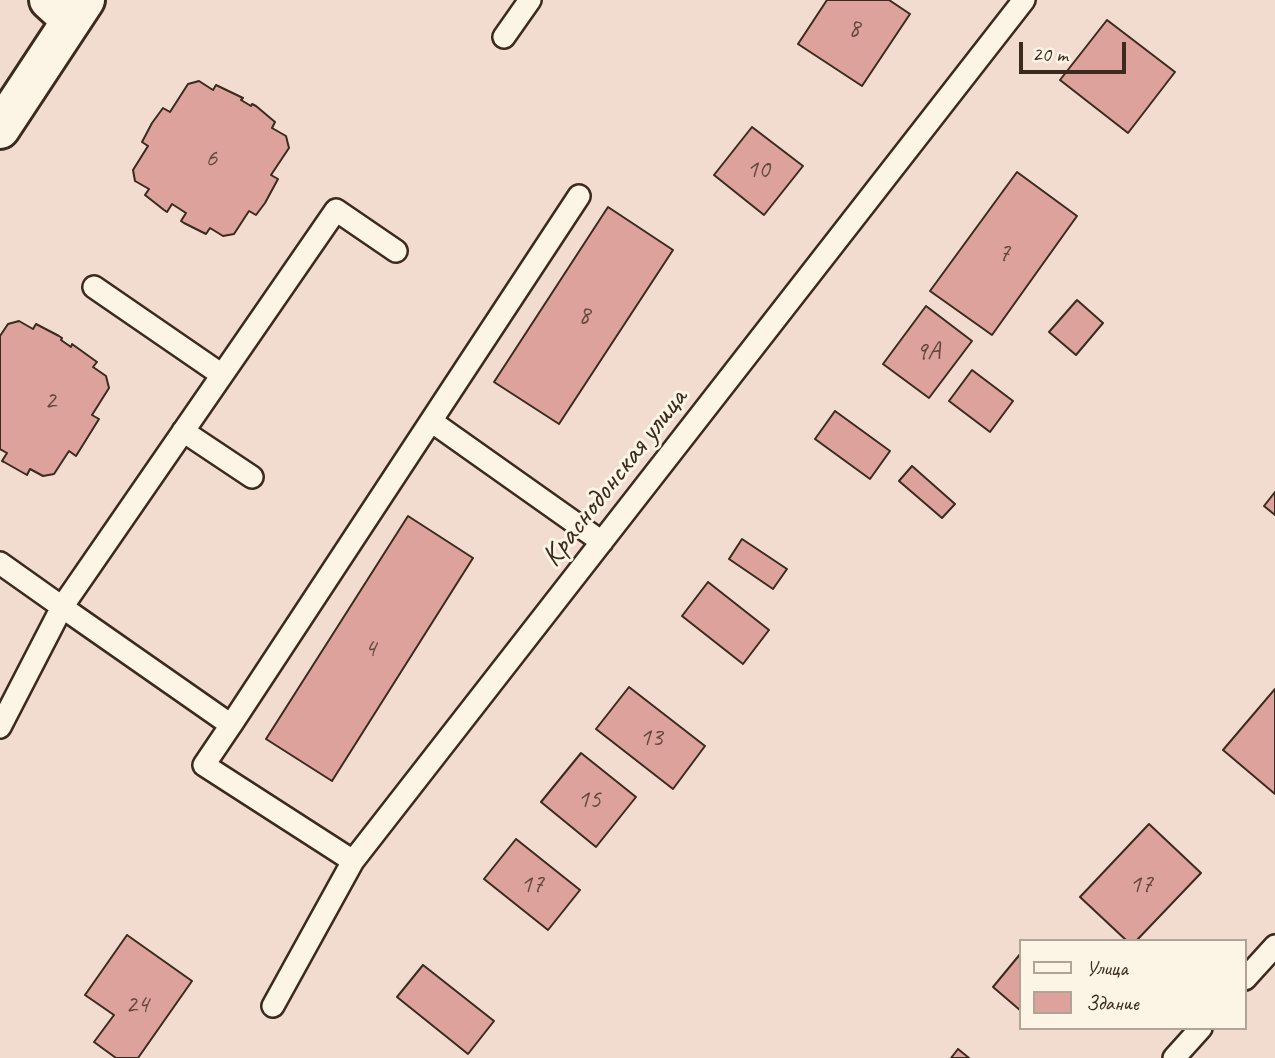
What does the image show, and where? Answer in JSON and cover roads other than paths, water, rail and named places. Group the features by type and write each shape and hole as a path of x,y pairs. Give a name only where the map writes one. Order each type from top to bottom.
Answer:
{"street":[{"path":"0,129 69,7"}],"lane":[{"path":"504,37 530,0"},
{"name":"Краснодонская улица","path":"273,1006 353,861 1024,0"},
{"path":"353,861 204,765 579,196"},
{"path":"0,727 62,607 336,210 397,251"},
{"path":"94,287 222,375"},
{"path":"431,421 602,542"},
{"path":"183,431 252,477"},
{"path":"0,563 231,725"},
{"path":"1247,977 1275,946"},
{"path":"1174,1058 1199,1030"}]}
